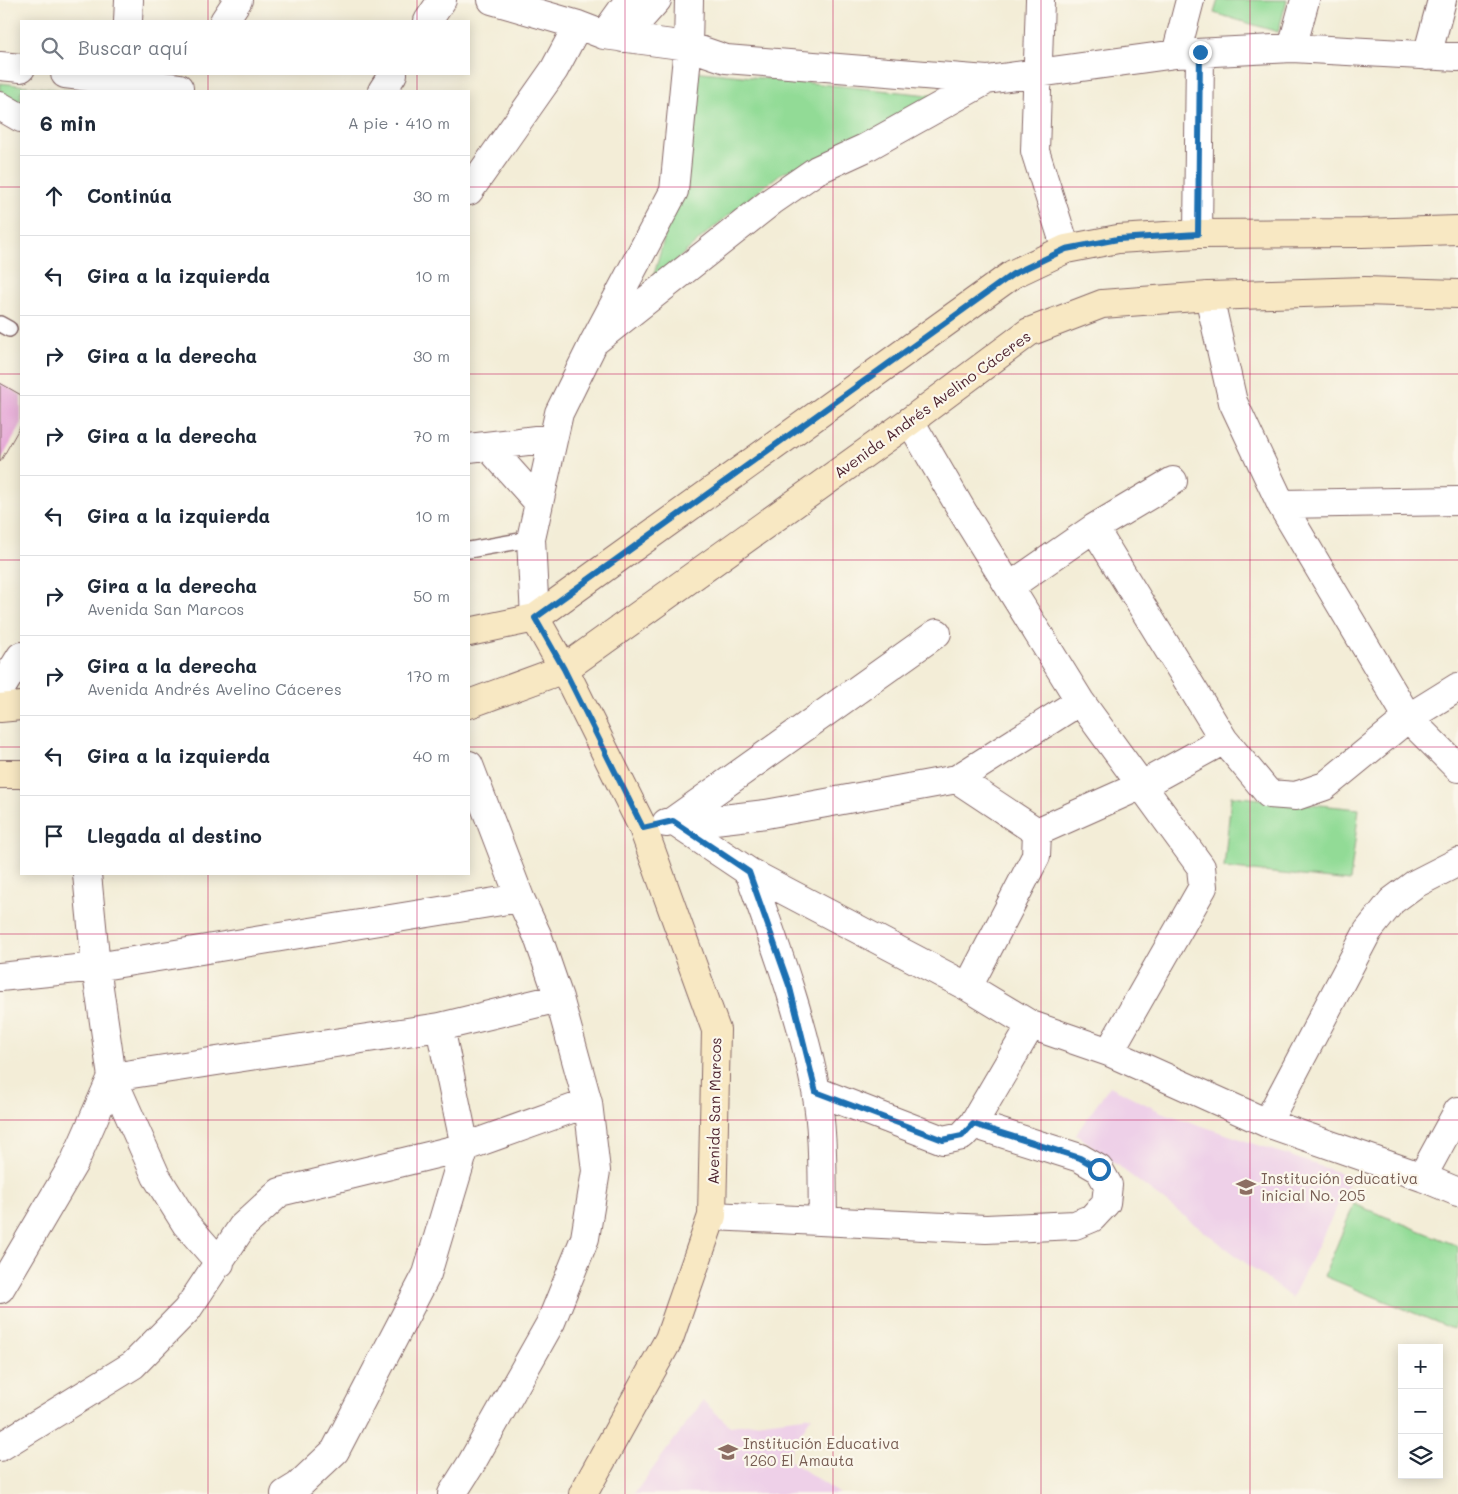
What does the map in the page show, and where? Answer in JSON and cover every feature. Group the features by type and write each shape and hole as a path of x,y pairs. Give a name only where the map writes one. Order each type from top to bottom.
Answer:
{"street":[{"path":"128,0 128,20"},
{"path":"225,20 238,0"},
{"path":"429,20 442,0"},
{"path":"492,0 614,37 688,46 726,59 987,80 1188,53 1292,48 1458,57"},
{"path":"614,37 629,0"},
{"path":"614,37 657,0"},
{"path":"535,618 531,539 559,413 594,342 674,191 688,46 689,0"},
{"path":"1040,0 1035,151 1066,249"},
{"path":"1190,0 1188,53 1198,234"},
{"path":"1292,48 1305,0"},
{"path":"1427,56 1442,0"},
{"path":"470,190 554,70 578,25"},
{"path":"0,66 20,68"},
{"path":"80,75 182,84"},
{"path":"383,90 392,75"},
{"path":"594,342 772,201 817,170 865,148 987,80"},
{"path":"0,106 20,117"},
{"path":"470,632 535,618 1013,274 1066,249 1118,239 1198,234 1362,233 1458,230"},
{"name":"Avenida Andrés Avelino Cáceres","path":"470,704 564,669 910,421 1029,332 1102,304 1209,296 1365,291 1458,294"},
{"path":"1209,296 1233,402 1281,504 1408,718 1458,768"},
{"path":"910,421 964,514 1080,701 1201,867 1203,887 1109,1052"},
{"path":"478,447 552,438"},
{"path":"478,447 539,502"},
{"path":"1009,587 1094,528 1173,481"},
{"path":"1281,504 1458,501"},
{"path":"1094,528 1224,740 1269,794 1296,796 1326,786 1408,718 1458,687"},
{"name":"Avenida San Marcos","path":"535,618 564,669 643,828 716,1030 712,1216 669,1339 583,1494"},
{"path":"643,828 673,821 937,633"},
{"path":"0,690 20,658"},
{"path":"673,821 689,824 766,814 957,779 1080,701"},
{"path":"0,708 20,706"},
{"path":"1037,832 1142,786 1224,740"},
{"path":"452,1494 471,1464 551,1322 585,1238 596,1171 588,1103 559,998 538,937 520,898 470,768"},
{"path":"0,774 20,774"},
{"path":"957,779 1037,832"},
{"path":"673,821 749,872 968,987 1031,1026 1109,1052 1267,1123 1422,1176 1458,1192"},
{"path":"968,987 1036,856 1037,832"},
{"path":"1267,1123 1368,932 1392,901 1415,884 1458,862"},
{"path":"749,872 790,988 816,1092 821,1132 823,1221"},
{"path":"87,875 96,967 112,1077 156,1176 186,1224 220,1263"},
{"path":"0,977 96,967 520,898"},
{"path":"112,1077 440,1027 559,998"},
{"path":"816,1092 943,1140 962,1136 973,1124 1031,1026"},
{"path":"285,1494 298,1486 335,1451 427,1274 465,1148 440,1027"},
{"path":"0,1289 74,1163 112,1077"},
{"path":"0,1447 132,1365 187,1310 220,1263 242,1227 280,1192 465,1148 588,1103"},
{"path":"1422,1176 1458,1111"},
{"path":"712,1216 986,1229 1075,1225 1092,1218 1106,1203 1108,1186 1099,1169 1080,1158 973,1124"}],"lane":[{"path":"470,550 531,539"}],"shaded area":[{"name":"Institución educativa inicial No. 205","path":"1110,1086 1161,1112 1352,1177 1292,1298 1076,1134"},
{"name":"Institución Educativa 1260 El Amauta","path":"703,1401 730,1426 812,1416 793,1444 789,1460 840,1494 634,1494"}],"green space":[{"path":"1218,0 1287,0 1278,32 1214,13"},
{"path":"683,70 949,97 780,174 708,232 652,282 679,185"},
{"path":"0,83 64,90 20,90 20,105 0,94"},
{"path":"1231,796 1359,809 1350,881 1224,868"},
{"path":"1354,1204 1458,1246 1458,1317 1453,1329 1324,1276"}],"building":[{"path":"0,383 20,394 20,427 0,462"}],"place":[{"name":"Institución educativa inicial No. 205","path":"1246,1187"},
{"name":"Institución Educativa 1260 El Amauta","path":"728,1452"}],"route":[{"path":"1099,1169 1080,1158 973,1124 962,1136 943,1140 816,1092 790,988 749,872 673,821 643,828 564,669 535,618 1013,274 1066,249 1118,239 1198,234 1200,52"}]}
